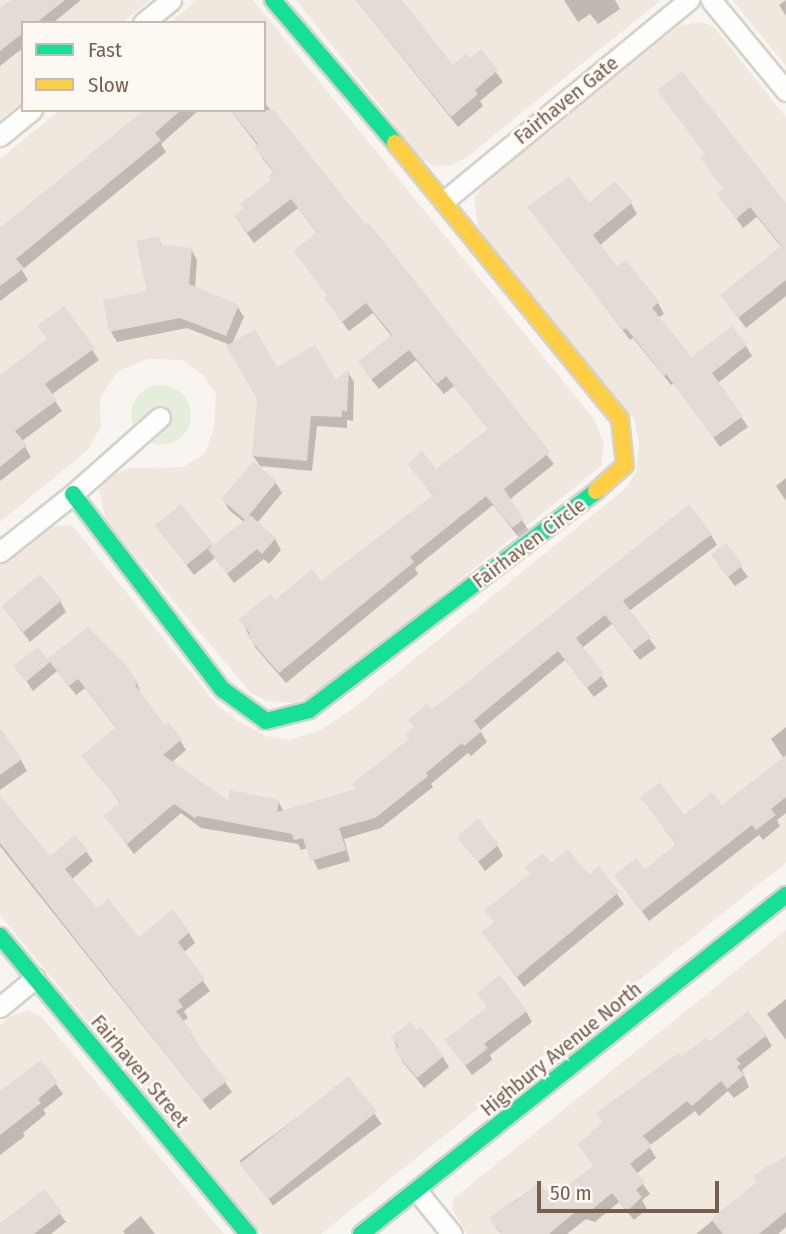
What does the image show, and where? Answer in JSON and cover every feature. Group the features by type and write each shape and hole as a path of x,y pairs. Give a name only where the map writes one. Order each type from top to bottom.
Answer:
{"street":[{"path":"145,21 171,0"},
{"name":"Fairhaven Circle","path":"73,494 222,689 266,721 309,710 592,495 625,465 620,419 444,201 273,0"},
{"name":"Fairhaven Gate","path":"444,201 689,0"},
{"path":"711,0 786,91"},
{"path":"0,136 30,112"},
{"path":"0,552 73,494 160,417"},
{"name":"Highbury Avenue North","path":"361,1234 786,895"},
{"name":"Fairhaven Street","path":"0,936 248,1234"},
{"path":"0,1007 35,978"},
{"path":"416,1191 452,1234"}],"shaded area":[{"path":"0,0 151,0 125,21 21,21 21,104 0,120"},
{"path":"197,0 253,0 594,419 604,444 601,466 319,694 294,703 266,701 250,692 106,521 99,490 110,475 131,468 183,467 205,453 214,427 216,394 204,376 183,360 148,359 117,372 100,398 101,426 88,450 0,522 0,159 58,112 266,112 266,21 171,21"},
{"path":"296,0 661,0 467,157 451,166 434,166 423,160"},
{"path":"732,0 786,0 786,66"},
{"path":"701,22 714,27 786,117 786,863 321,1234 262,1234 0,915 0,564 40,532 54,526 72,525 217,705 238,721 266,736 290,740 322,729 351,710 626,488 636,472 639,443 634,419 478,227 474,197 489,178 680,25"},
{"path":"786,930 786,1234 467,1234 452,1209 454,1198"},
{"path":"27,1010 41,1016 224,1234 0,1234 0,1025 11,1016"}],"green space":[{"path":"155,385 167,385 186,398 191,415 189,427 178,440 167,445 155,445 136,432 131,421 131,409 144,390"}],"building":[{"path":"11,0 65,0 39,21 21,21 21,35 0,51 0,8"},
{"path":"356,0 402,0 453,65 467,53 471,58 481,49 498,70 475,90 478,94 451,117"},
{"path":"682,71 786,203 786,280 738,318 720,295 781,246 750,207 736,219 717,194 723,189 700,157 705,154 657,90"},
{"path":"274,110 365,224 368,222 550,452 504,489 524,519 512,528 486,496 410,557 414,562 279,673 247,636 250,633 238,620 270,594 275,600 312,569 321,581 433,495 407,464 422,451 436,469 488,429 446,376 437,384 409,350 371,380 358,362 392,335 366,303 342,322 324,298 328,295 293,251 317,232 291,199 247,233 234,216 244,209 240,204 271,180 268,177 274,172 254,147 258,144 232,112"},
{"path":"142,112 179,112 155,133 161,140 16,259 24,268 0,286 0,228"},
{"path":"569,176 589,203 615,181 633,202 593,235 618,267 626,260 659,302 652,308 692,357 732,326 747,345 712,373 743,416 713,438 666,374 664,376 626,328 623,330 527,207"},
{"path":"159,236 161,245 192,248 189,284 239,305 226,336 180,318 109,332 103,300 147,291 136,241"},
{"path":"64,306 95,348 45,384 57,400 15,431 27,445 0,467 0,375 47,339 37,326"},
{"path":"255,329 277,367 315,345 336,380 349,369 347,412 342,410 342,417 311,416 307,461 252,456 257,399 226,346"},
{"path":"253,461 277,481 246,519 250,515 276,538 262,554 257,549 227,574 208,549 245,520 221,499"},
{"path":"181,504 213,544 187,565 155,525"},
{"path":"689,504 712,534 623,601 651,637 633,651 605,615 576,638 604,674 587,688 558,651 478,717 474,721 482,731 464,746 462,743 426,773 428,776 375,818 339,828 346,850 310,861 303,838 294,840 292,834 197,816 195,818 174,804 127,844 103,816 120,802 81,756 116,727 78,679 69,686 50,662 26,682 13,666 38,647 47,659 88,627 124,663 138,682 135,685 165,725 168,722 182,739 163,755 228,800 230,790 279,800 277,812 356,789 352,784 409,739 405,735 414,727 408,720 427,704 432,709 456,691"},
{"path":"726,543 743,565 728,577 711,555"},
{"path":"40,574 62,600 24,632 2,606"},
{"path":"0,728 22,759 0,775"},
{"path":"786,755 786,797 771,809 776,815 756,830 752,825 642,911 614,876 636,858 645,869 676,844 640,797 660,782 684,815 712,792 722,805"},
{"path":"0,795 50,856 75,835 88,850 65,869 97,908 108,899 139,937 172,909 190,932 178,942 205,979 178,1000 183,1007 176,1011 192,1032 190,1034 227,1081 202,1100 0,843"},
{"path":"478,819 499,844 478,862 457,837"},
{"path":"568,849 589,875 599,866 619,892 517,977 481,932 494,922 484,910 530,874 525,867 543,853 551,863"},
{"path":"500,975 527,1011 484,1044 488,1048 465,1066 444,1040 487,1007 477,993"},
{"path":"748,1011 767,1035 736,1059 741,1064 737,1067 744,1075 727,1089 721,1081 692,1106 687,1101 643,1136 652,1146 630,1164 645,1182 636,1190 642,1197 627,1211 612,1193 589,1212 579,1209 549,1234 502,1234 489,1218 511,1201 513,1203 539,1182 552,1198 594,1165 577,1145 603,1122 596,1113 678,1053 681,1057 707,1037 710,1041"},
{"path":"410,1022 417,1030 421,1027 444,1056 417,1078 394,1050 398,1046 391,1037"},
{"path":"41,1060 58,1082 38,1099 41,1103 0,1135 0,1091"},
{"path":"348,1076 377,1112 268,1200 239,1164"},
{"path":"786,1156 786,1212 759,1234 723,1234 711,1219 757,1182 753,1176"},
{"path":"44,1189 62,1212 34,1234 0,1234 0,1224"}],"traffic: fast":[{"path":"273,0 395,143"},
{"path":"73,494 222,689 266,721 309,710 596,491"},
{"path":"361,1234 786,895"},
{"path":"0,936 248,1234"}],"traffic: slow":[{"path":"395,143 620,419 625,465 596,491"}]}
